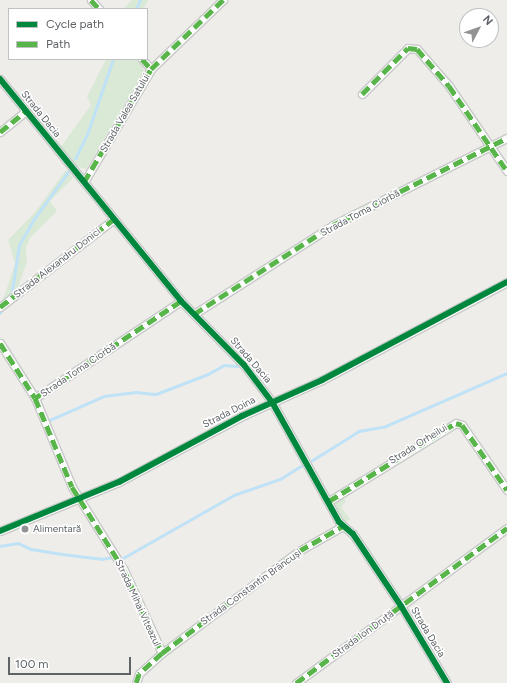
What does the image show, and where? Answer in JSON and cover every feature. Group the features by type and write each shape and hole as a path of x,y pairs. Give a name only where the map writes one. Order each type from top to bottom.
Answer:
{"street":[{"path":"91,0 98,8"},
{"name":"Strada Valea Satului","path":"84,182 151,69 223,0"},
{"path":"362,94 408,48 417,49 449,86 507,172"},
{"path":"143,60 151,69"},
{"name":"Strada Dacia","path":"0,79 181,301 244,365 272,402 343,526 353,534 401,606 447,683"},
{"path":"0,132 26,111"},
{"name":"Strada Toma Ciorbă","path":"194,314 333,225 507,138"},
{"name":"Strada Alexandru Donici","path":"0,307 114,219"},
{"name":"Strada Doina","path":"0,531 80,499 272,402 322,380 507,282"},
{"name":"Strada Toma Ciorbă","path":"35,398 181,301"},
{"name":"Strada Toma Ciorbă","path":"0,343 35,398 80,499"},
{"name":"Strada Orheilui","path":"329,500 456,423 462,425 507,490"},
{"name":"Strada Mihai Viteazul","path":"80,499 124,570 162,653 139,674 136,683"},
{"name":"Strada Constantin Brâncuși","path":"162,653 300,551 343,526"},
{"name":"Strada Ion Druță","path":"296,683 507,528"}],"green space":[{"path":"132,0 148,0 144,8 125,8"},
{"path":"106,60 139,60 144,72 86,169 75,166 60,148 91,105 87,97"},
{"path":"66,170 73,178 50,201 57,211 30,238 26,247 27,261 18,288 3,300 15,264 8,240 35,212"},
{"path":"342,496 346,502 341,507 350,519 344,523 334,504"}],"waterway":[{"path":"136,8 140,0"},
{"path":"75,159 88,132 113,60"},
{"path":"12,291 19,245 34,219 68,172"},
{"path":"50,420 104,396 136,392 156,394 208,374 224,365 237,366"},
{"path":"311,461 359,431 386,426 507,373"},
{"path":"123,558 234,495 280,479 301,466"},
{"path":"0,546 18,543 31,549 62,554 101,559 113,557"}],"marked path":[{"path":"91,0 98,8"},
{"path":"84,182 151,69 223,0"},
{"path":"362,94 408,48 417,49 449,86 507,171"},
{"path":"143,60 151,69"},
{"path":"0,132 26,111"},
{"path":"194,314 333,225 507,138"},
{"path":"0,307 114,219"},
{"path":"35,398 181,301"},
{"path":"0,343 35,398 72,487 124,570 162,653 139,674 136,683"},
{"path":"329,501 456,423 462,425 507,490"},
{"path":"162,653 299,551 343,526"},
{"path":"296,683 507,528"}],"cycle path":[{"path":"0,79 181,301 244,365 272,402 339,522 353,534 401,606 447,683"},
{"path":"0,531 119,482 242,416 322,380 507,282"}],"place":[{"name":"Alimentară","path":"25,529"}]}
